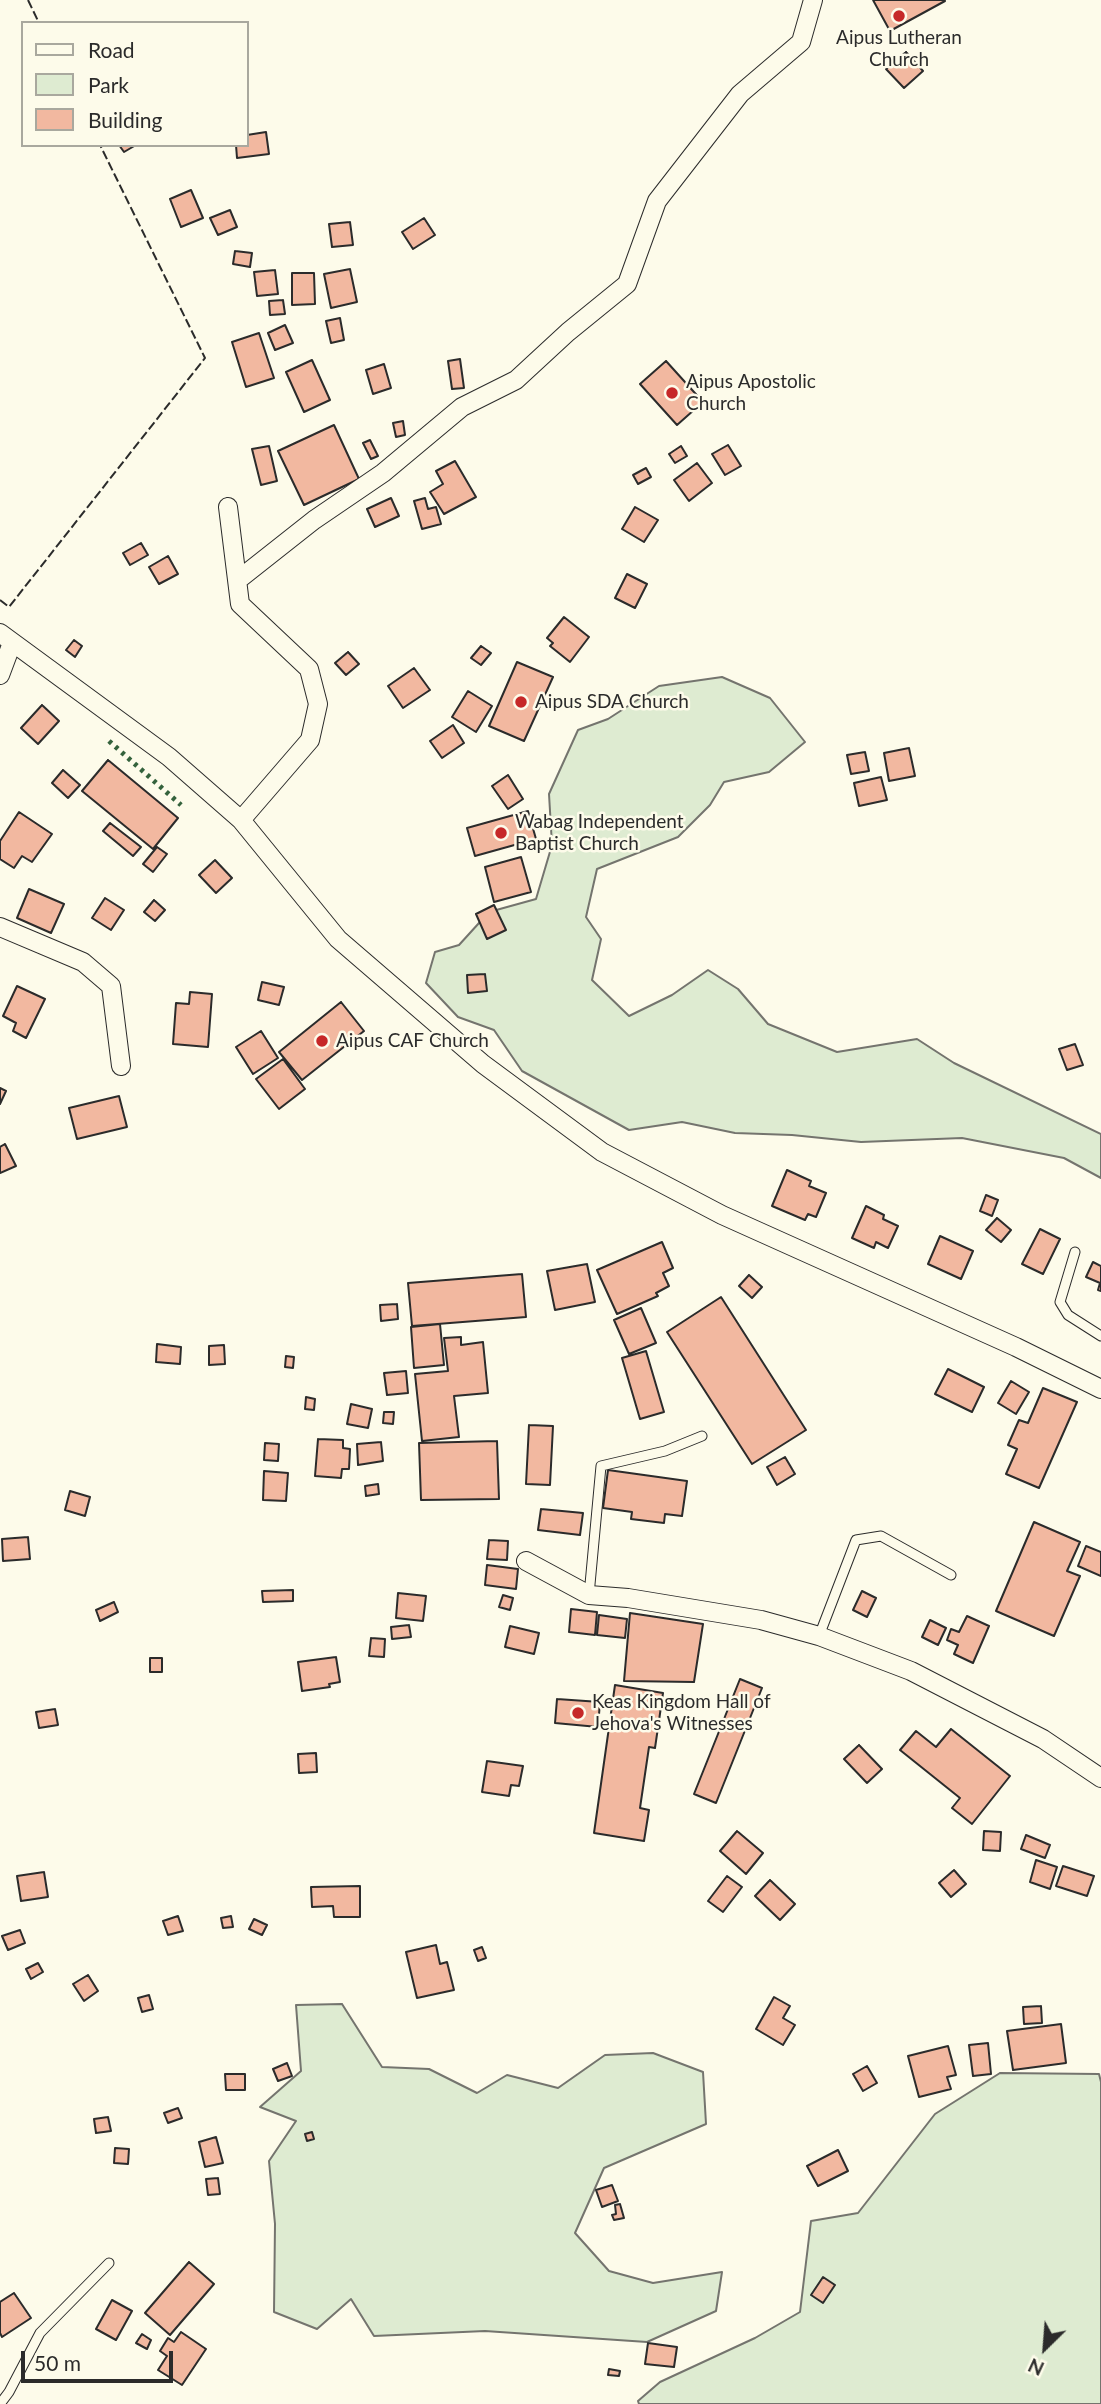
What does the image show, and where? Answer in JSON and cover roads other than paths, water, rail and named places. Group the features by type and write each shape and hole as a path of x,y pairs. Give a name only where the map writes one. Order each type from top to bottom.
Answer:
{"street":[{"path":"238,580 314,520 383,473 462,407 516,380 568,332 627,284 657,201 740,94 801,42 813,0"},
{"path":"228,507 240,604 309,669 318,704 310,740 241,820"},
{"path":"0,675 6,638 169,757 241,820 338,939 483,1064 602,1153 722,1215 1101,1389"},
{"path":"0,927 83,962 111,986 121,1066"},
{"path":"526,1561 590,1595 628,1598 761,1620 819,1636 911,1671 1042,1739 1101,1778"}],"lane":[{"path":"1074,1252 1060,1301 1068,1315 1101,1336"},
{"path":"590,1595 601,1466 665,1451 702,1436"},
{"path":"819,1636 856,1540 881,1536 951,1575"},
{"path":"0,2404 40,2333 109,2263"}],"place":[{"name":"Aipus Lutheran Church","path":"899,16"},
{"name":"Aipus Apostolic Church","path":"672,393"},
{"name":"Aipus SDA Church","path":"521,702"},
{"name":"Wabag Independent Baptist Church","path":"501,833"},
{"name":"Aipus CAF Church","path":"322,1041"},
{"name":"Keas Kingdom Hall of Jehova's Witnesses","path":"578,1713"}]}
